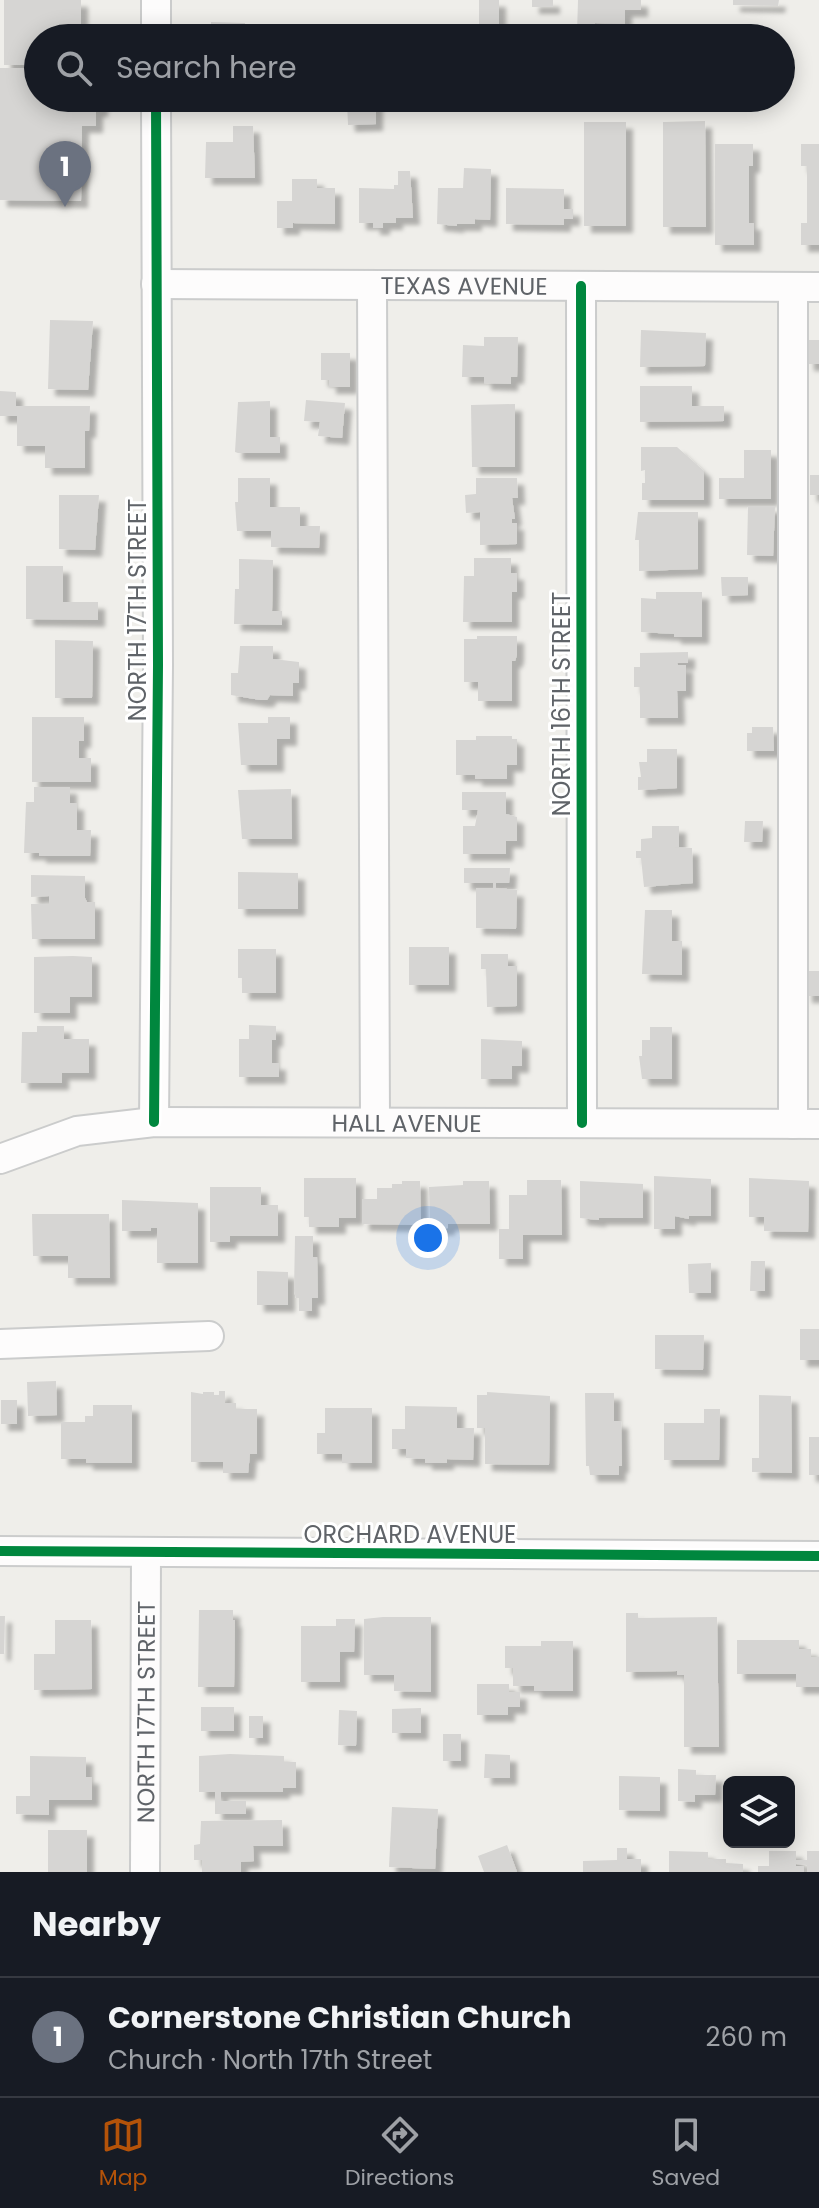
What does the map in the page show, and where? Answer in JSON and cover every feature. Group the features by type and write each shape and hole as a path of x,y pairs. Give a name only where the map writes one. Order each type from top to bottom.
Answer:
{"street":[{"path":"156,0 156,24"},
{"name":"NORTH 17TH STREET","path":"154,1122 158,665 156,112"},
{"name":"TEXAS AVENUE","path":"156,284 806,287"},
{"path":"372,285 375,1122"},
{"name":"NORTH 16TH STREET","path":"581,286 582,1123"},
{"path":"806,287 806,1124"},
{"name":"HALL AVENUE","path":"0,1159 77,1131 154,1122 806,1124"},
{"path":"0,1344 209,1336"},
{"name":"ORCHARD AVENUE","path":"0,1551 819,1556"},
{"name":"NORTH 17TH STREET","path":"145,1872 146,1552"}],"building":[{"path":"4,0 81,0 81,24 24,24 24,65 4,65"},
{"path":"479,0 499,0 499,24 479,24"},
{"path":"532,0 553,0 553,7 532,7"},
{"path":"578,0 641,0 641,10 625,10 625,24 577,24"},
{"path":"733,0 779,0 778,6 733,5"},
{"path":"211,22 245,23 245,24"},
{"path":"0,68 24,68 24,112 96,112 96,126 82,126 81,201 0,200"},
{"path":"347,112 376,112 376,124 348,125"},
{"path":"705,121 706,227 663,227 663,122"},
{"path":"584,122 626,122 626,226 584,226"},
{"path":"233,126 253,126 255,178 205,178 206,142 233,142"},
{"path":"715,144 753,144 753,166 749,166 749,223 754,223 754,245 715,245"},
{"path":"801,144 819,144 819,245 801,245 801,223 807,223 807,166 801,166"},
{"path":"464,168 491,169 490,220 475,219 475,224 457,226 437,224 438,188 463,188"},
{"path":"398,171 410,171 413,218 396,218 396,223 383,223 383,228 373,228 373,223 359,223 359,188 394,189 394,185 398,185"},
{"path":"292,179 317,179 317,188 335,188 335,224 293,223 293,228 277,228 277,201 292,201"},
{"path":"506,188 564,189 564,209 573,209 573,219 564,219 564,225 506,224"},
{"path":"50,320 93,321 88,390 48,389"},
{"path":"641,330 706,333 705,366 640,367"},
{"path":"484,337 518,337 517,377 511,377 511,384 484,383 484,377 462,377 463,345 484,346"},
{"path":"806,340 819,340 819,364 807,364"},
{"path":"321,353 350,353 350,387 329,387 329,380 321,380"},
{"path":"640,386 692,386 692,406 724,406 724,421 640,422"},
{"path":"0,391 16,392 16,406 90,406 89,431 85,431 85,468 45,468 45,446 17,446 17,416 0,416"},
{"path":"306,400 345,403 342,438 318,436 320,422 304,421"},
{"path":"270,401 270,437 280,437 280,453 235,452 238,402"},
{"path":"515,404 515,467 472,467 471,405"},
{"path":"641,447 677,447 704,471 704,500 642,500 645,470 641,471"},
{"path":"744,450 771,450 771,499 719,499 719,478 744,478"},
{"path":"810,475 819,475 819,495 810,495"},
{"path":"238,478 270,478 270,507 300,507 300,526 320,526 319,548 271,547 271,531 237,531 235,502 238,502"},
{"path":"476,478 517,478 518,498 512,498 515,519 512,523 517,523 517,544 480,545 480,512 466,513 465,495 476,494"},
{"path":"59,495 99,495 95,550 59,549"},
{"path":"748,506 775,506 773,556 747,555"},
{"path":"638,512 698,512 698,569 639,571 639,540 635,540"},
{"path":"474,558 511,558 511,573 517,573 517,592 512,592 512,622 463,622 464,576 474,576"},
{"path":"239,559 273,560 272,611 282,611 282,625 234,624"},
{"path":"26,566 63,566 63,602 98,602 98,620 26,619"},
{"path":"721,577 748,577 748,595 722,596"},
{"path":"656,592 702,592 702,637 641,632 641,598 656,599"},
{"path":"477,636 517,636 517,655 512,661 512,701 478,701 478,682 464,682 464,639 477,639"},
{"path":"55,640 93,641 92,698 55,698"},
{"path":"240,646 273,646 273,659 299,662 299,683 293,683 293,696 270,695 267,700 260,700 231,695 231,673 238,673"},
{"path":"688,652 688,663 677,663 686,665 686,691 677,691 678,718 640,718 640,687 634,687 634,667 640,667 640,653"},
{"path":"32,717 84,717 84,741 79,741 79,758 91,758 91,782 32,782"},
{"path":"268,717 290,717 290,739 277,739 277,765 241,765 238,723 268,723"},
{"path":"752,727 773,727 774,751 747,751 747,733 752,733"},
{"path":"476,736 512,736 512,739 517,739 517,765 507,765 507,779 475,779 475,775 456,775 456,740 476,740"},
{"path":"647,749 677,749 677,788 638,790 638,777 641,777 639,762 647,762"},
{"path":"34,787 70,787 70,803 77,803 77,830 91,830 90,856 24,853 26,802 34,802"},
{"path":"291,789 292,839 242,839 238,790"},
{"path":"462,792 506,792 506,814 517,817 517,841 506,841 506,854 463,854 463,826 475,826 478,810 462,810"},
{"path":"745,821 763,821 762,842 744,842"},
{"path":"652,826 679,826 679,847 674,847 692,848 693,883 644,887 641,858 636,858 636,851 641,851 641,839 652,838"},
{"path":"464,868 510,868 509,883 496,883 496,888 517,890 516,929 476,928 476,888 493,888 493,883 464,883"},
{"path":"238,872 298,873 298,909 238,909"},
{"path":"31,875 85,876 85,898 87,902 95,902 95,939 32,939 31,904 49,904 49,896 31,897"},
{"path":"645,910 672,910 672,941 682,941 682,975 642,974"},
{"path":"409,947 449,947 449,985 409,985"},
{"path":"238,949 276,949 276,993 242,993 242,978 238,978"},
{"path":"481,954 508,954 508,966 517,966 517,1006 487,1007 486,969 481,969"},
{"path":"34,957 92,957 92,997 70,997 70,1013 34,1013"},
{"path":"805,971 819,971 819,996 805,996"},
{"path":"249,1025 276,1026 276,1040 272,1040 272,1063 279,1063 279,1077 239,1077 239,1039 249,1039"},
{"path":"37,1026 64,1026 64,1039 89,1039 89,1073 62,1073 62,1083 21,1083 22,1032 37,1032"},
{"path":"650,1027 672,1027 672,1079 642,1079 639,1056 642,1056 642,1040 650,1040"},
{"path":"481,1039 522,1041 522,1066 512,1066 512,1079 481,1079"},
{"path":"654,1176 711,1179 711,1216 689,1216 689,1219 675,1216 675,1229 654,1229"},
{"path":"304,1178 356,1178 356,1218 339,1218 339,1227 309,1227 309,1217 304,1217"},
{"path":"749,1178 809,1181 808,1232 764,1231 764,1217 749,1217"},
{"path":"527,1180 561,1180 562,1235 523,1235 523,1259 499,1259 499,1229 509,1229 509,1195 527,1195"},
{"path":"402,1181 420,1181 421,1225 362,1224 362,1199 377,1199 377,1188 392,1188 392,1184 402,1184"},
{"path":"463,1181 489,1181 490,1224 448,1224 448,1228 430,1229 429,1187 463,1185"},
{"path":"580,1181 643,1184 643,1218 580,1218"},
{"path":"210,1187 261,1187 261,1205 278,1205 278,1236 230,1236 230,1242 210,1242"},
{"path":"122,1200 198,1203 198,1263 157,1263 157,1228 151,1228 151,1231 122,1231"},
{"path":"32,1214 109,1214 110,1278 68,1278 68,1256 33,1256"},
{"path":"295,1236 313,1236 318,1298 312,1298 312,1311 299,1311 299,1298 296,1298 294,1291"},
{"path":"751,1261 765,1261 765,1291 750,1291"},
{"path":"711,1263 711,1293 689,1293 688,1264"},
{"path":"257,1271 288,1272 288,1305 257,1305"},
{"path":"800,1329 819,1329 819,1360 800,1360"},
{"path":"655,1335 704,1335 703,1370 655,1369"},
{"path":"56,1381 57,1415 28,1416 27,1382"},
{"path":"219,1391 225,1391 225,1403 236,1403 236,1409 257,1409 257,1454 250,1454 248,1473 223,1473 223,1462 191,1462 191,1392 214,1392 214,1395 219,1395"},
{"path":"487,1392 550,1396 549,1465 485,1464 485,1428 477,1428 477,1395 487,1395"},
{"path":"585,1393 614,1393 614,1421 621,1421 622,1466 619,1466 619,1475 590,1475 589,1466 586,1466"},
{"path":"759,1395 791,1396 792,1473 752,1472 752,1458 759,1458"},
{"path":"1,1400 17,1400 17,1424 1,1424"},
{"path":"93,1405 132,1405 132,1463 86,1463 86,1459 61,1459 61,1422 85,1422 85,1416 93,1416"},
{"path":"405,1406 457,1407 457,1428 474,1428 473,1460 447,1459 447,1463 425,1463 425,1459 406,1458 406,1449 392,1449 392,1429 405,1429"},
{"path":"325,1408 372,1408 372,1463 342,1463 342,1454 317,1454 317,1433 325,1433"},
{"path":"704,1409 720,1409 719,1460 664,1460 664,1423 704,1423"},
{"path":"809,1437 819,1437 819,1475 809,1475"},
{"path":"199,1610 233,1610 234,1687 198,1687"},
{"path":"626,1613 638,1613 638,1618 717,1617 719,1747 684,1747 684,1675 677,1675 677,1671 626,1672"},
{"path":"0,1616 5,1616 4,1654 0,1654"},
{"path":"431,1617 431,1692 394,1691 394,1675 364,1675 364,1619"},
{"path":"336,1619 355,1619 354,1652 340,1652 340,1682 301,1682 301,1626 336,1626"},
{"path":"55,1620 91,1620 92,1689 34,1690 34,1654 55,1654"},
{"path":"737,1640 799,1640 799,1649 811,1649 811,1657 819,1657 819,1687 796,1687 796,1674 737,1674"},
{"path":"541,1641 573,1641 573,1691 534,1691 534,1686 513,1686 513,1668 505,1668 505,1646 541,1646"},
{"path":"477,1684 509,1684 509,1692 520,1692 520,1707 508,1707 508,1715 477,1715"},
{"path":"201,1707 234,1707 234,1731 201,1731"},
{"path":"421,1708 421,1733 392,1733 392,1709"},
{"path":"339,1710 357,1711 356,1746 338,1745"},
{"path":"249,1716 263,1716 263,1738 249,1738"},
{"path":"443,1734 461,1734 461,1761 443,1761"},
{"path":"485,1754 510,1755 510,1778 484,1778"},
{"path":"30,1756 86,1757 86,1777 92,1777 92,1800 49,1800 49,1815 16,1814 16,1796 30,1796"},
{"path":"199,1756 284,1756 284,1762 296,1762 296,1788 283,1788 283,1792 221,1792 221,1801 246,1801 246,1814 215,1814 215,1792 199,1792"},
{"path":"678,1769 696,1770 696,1775 716,1775 715,1795 695,1795 695,1802 678,1801"},
{"path":"619,1776 660,1777 660,1811 619,1810"},
{"path":"392,1807 438,1809 435,1869 389,1867"},
{"path":"282,1820 283,1846 253,1846 254,1861 241,1862 241,1872 202,1872 202,1860 194,1860 194,1845 200,1844 201,1821"},
{"path":"48,1830 87,1830 87,1872 48,1872"},
{"path":"507,1845 517,1872 484,1872 478,1856"},
{"path":"617,1848 627,1848 627,1859 641,1859 641,1872 583,1872 583,1861 617,1860"},
{"path":"669,1851 708,1852 708,1859 726,1859 726,1863 743,1864 743,1872 669,1872"},
{"path":"769,1851 796,1851 796,1860 807,1860 807,1851 819,1851 819,1872 807,1872 807,1865 796,1864 804,1866 804,1872 758,1872 758,1866 769,1866"}],"cycle path":[{"path":"154,1122 158,665 156,112"},
{"path":"581,286 582,1123"},
{"path":"0,1551 819,1556"}],"place":[{"name":"Cornerstone Christian Church","path":"65,207"}]}
